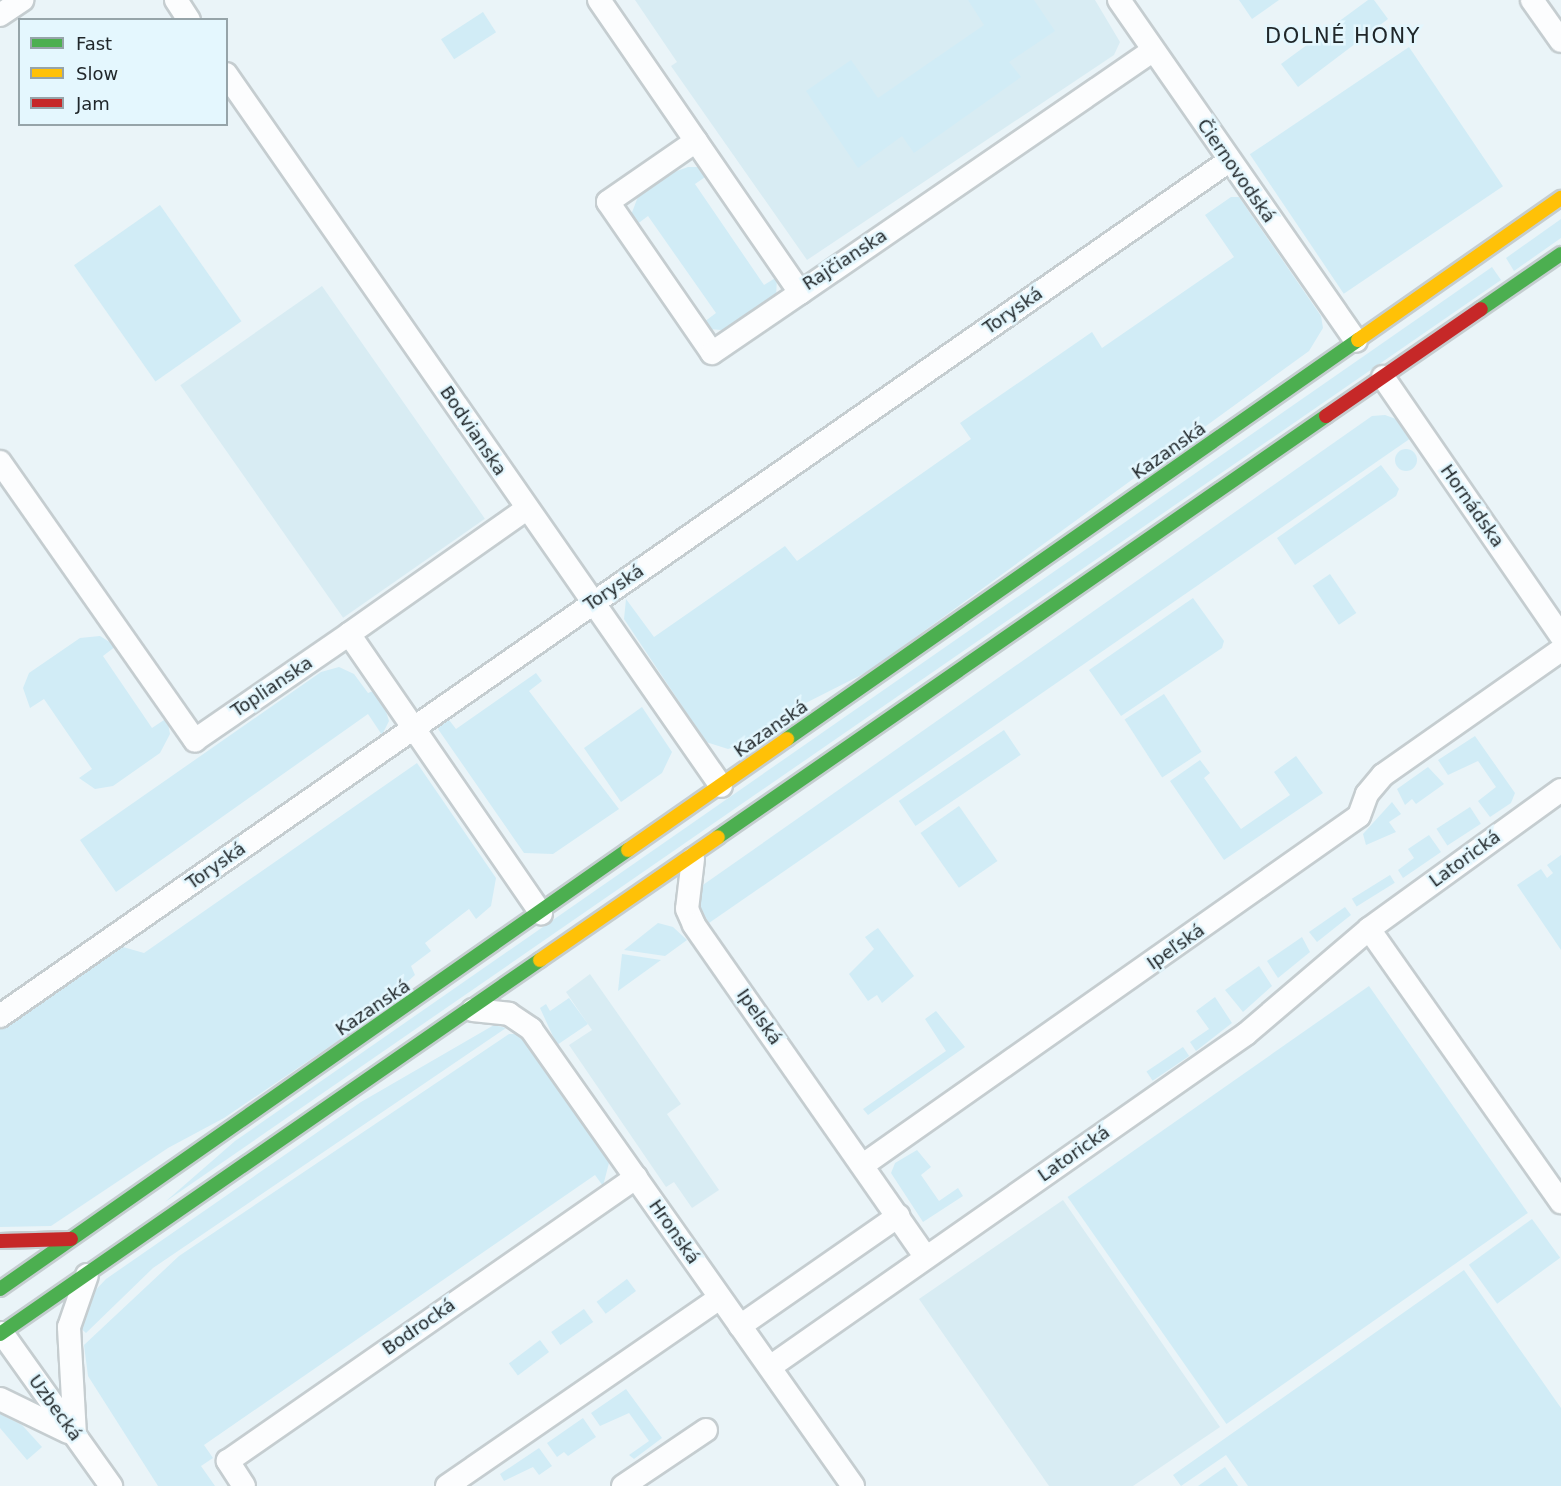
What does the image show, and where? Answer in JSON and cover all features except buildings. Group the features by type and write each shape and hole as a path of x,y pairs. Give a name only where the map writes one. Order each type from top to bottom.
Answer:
{"main road":[{"name":"Kazanská","path":"0,1289 1561,198"},
{"path":"1,1333 693,859 1561,254"},
{"path":"0,1241 71,1239"}],"street":[{"path":"0,15 22,0"},
{"path":"176,0 188,18"},
{"name":"Rajčianska","path":"598,0 800,293 1152,51"},
{"name":"Čiernovodská","path":"1119,0 1152,51 1356,341"},
{"path":"1532,0 1561,41"},
{"name":"Bodvianska","path":"228,77 526,509 721,786"},
{"path":"696,141 608,202 614,211 712,353 800,293"},
{"name":"Toryská","path":"0,1016 1229,161"},
{"name":"Hornádska","path":"1383,377 1561,636"},
{"name":"Toplianska","path":"0,462 195,740 349,634"},
{"path":"526,509 349,634 541,913"},
{"name":"Ipeľská","path":"863,1165 1359,816 1367,794 1383,775 1561,650"},
{"name":"Latorická","path":"770,1366 1246,1034 1369,928 1561,790"},
{"name":"Ipelská","path":"693,859 687,909 694,925 863,1165"},
{"path":"1369,928 1561,1202"},
{"name":"Hronská","path":"473,1011 509,1014 531,1029 853,1486"},
{"path":"863,1165 926,1256"},
{"name":"Bodrocká","path":"244,1486 228,1461 636,1177"},
{"path":"740,1326 898,1216"},
{"path":"0,1399 75,1436 69,1327 87,1275"},
{"path":"447,1486 720,1298"},
{"name":"Uzbecká","path":"1,1333 111,1486"},
{"path":"623,1486 706,1430"}],"shaded area":[{"path":"635,0 1095,0 1120,42 1114,55 807,260 671,66 677,62"},
{"path":"968,0 1034,0 1055,31 1009,62 1021,77 914,153 902,136 858,168 806,91 851,60 878,98 984,25"},
{"path":"1239,0 1279,0 1252,19"},
{"path":"1368,0 1374,0 1388,19 1298,87 1281,64"},
{"path":"483,12 496,32 454,59 441,39"},
{"path":"1409,47 1503,186 1344,294 1250,154"},
{"path":"688,167 700,167 708,175 695,184 764,285 777,277 776,298 732,331 710,329 704,322 716,313 648,216 636,225 631,215 639,194 663,176"},
{"path":"1231,197 1239,197 1321,316 1323,328 1309,351 869,671 788,712 741,745 728,749 706,742 624,619 626,599 654,637 785,546 797,561 971,439 960,423 1092,332 1102,348 1234,257 1205,215"},
{"path":"160,205 241,321 155,382 74,265"},
{"path":"1561,219 1561,238 1514,271 1506,258"},
{"path":"1492,267 1501,280 165,1202 235,1141"},
{"path":"322,286 485,519 343,618 180,385"},
{"path":"1385,415 1396,419 1411,438 709,923 698,905 700,887 1372,416"},
{"path":"1402,449 1410,449 1417,456 1417,464 1410,471 1402,471 1395,464 1395,456"},
{"path":"1381,465 1399,489 1396,496 1295,565 1277,538"},
{"path":"1330,574 1356,613 1339,625 1313,586"},
{"path":"1193,598 1224,641 1222,648 1121,716 1089,670"},
{"path":"100,636 116,646 103,656 152,728 167,718 170,734 160,753 113,786 95,789 79,778 92,769 44,699 30,708 23,688 29,673 80,638"},
{"path":"339,667 354,674 368,693 373,691 385,708 389,721 382,735 368,714 116,892 80,840 321,672"},
{"path":"536,673 542,681 529,691 619,809 553,854 524,853 438,729 446,716 456,729"},
{"path":"1164,694 1202,752 1162,777 1125,720"},
{"path":"642,707 672,752 662,773 621,802 584,748"},
{"path":"1004,730 1021,755 915,826 899,801"},
{"path":"1475,736 1515,793 1511,803 1490,817 1478,801 1496,787 1478,761 1448,775 1438,760"},
{"path":"1296,756 1323,793 1224,860 1170,781 1200,760 1210,773 1204,778 1241,829 1290,795 1274,772"},
{"path":"417,763 496,878 491,906 476,919 469,909 425,943 431,951 411,966 415,975 351,1032 224,1118 168,1148 51,1226 0,1227 0,1028 123,947 144,953"},
{"path":"1428,767 1444,784 1416,804 1412,799 1405,805 1397,789"},
{"path":"1392,802 1401,814 1389,822 1396,832 1366,845 1363,834"},
{"path":"959,806 997,861 959,888 920,833"},
{"path":"1470,807 1481,824 1447,846 1436,829"},
{"path":"1429,835 1441,852 1403,878 1398,870 1414,858 1408,849"},
{"path":"1561,855 1561,950 1517,885 1541,869 1547,878 1553,873 1547,865"},
{"path":"1390,875 1395,883 1357,906 1352,899"},
{"path":"1345,907 1351,915 1317,942 1309,932"},
{"path":"658,923 673,927 687,940 665,956 624,950"},
{"path":"878,928 914,976 882,1003 877,995 868,1001 849,974 874,949 865,937"},
{"path":"1302,937 1310,952 1278,978 1267,961"},
{"path":"622,954 661,960 618,991"},
{"path":"1259,966 1272,986 1243,1012 1225,990"},
{"path":"590,974 681,1104 667,1114 719,1190 692,1208 674,1182 666,1187 569,1045 592,1030 566,992"},
{"path":"1369,986 1528,1213 1226,1424 1068,1197"},
{"path":"1215,997 1232,1023 1196,1051 1190,1042 1209,1029 1196,1011"},
{"path":"569,998 588,1024 557,1045 540,1008 546,1004 550,1011"},
{"path":"936,1011 965,1047 868,1115 863,1109 946,1051 925,1019"},
{"path":"494,1025 506,1028 153,1268 86,1333 78,1326 88,1298 106,1279 361,1102"},
{"path":"509,1034 523,1034 610,1159 603,1186 595,1175 204,1445 213,1458 201,1466 215,1486 158,1486 88,1376 84,1345 179,1256"},
{"path":"1183,1047 1189,1056 1153,1081 1147,1072"},
{"path":"917,1150 931,1167 921,1175 939,1201 958,1188 963,1196 923,1222 891,1173 895,1163"},
{"path":"1063,1200 1220,1427 1133,1486 1049,1486 919,1299"},
{"path":"1532,1219 1560,1258 1497,1304 1469,1265"},
{"path":"1464,1270 1561,1408 1561,1486 1248,1486 1226,1455 1181,1486 1173,1475"},
{"path":"627,1279 636,1291 606,1314 597,1302"},
{"path":"584,1309 593,1322 560,1345 551,1332"},
{"path":"540,1340 549,1352 518,1375 509,1363"},
{"path":"626,1389 662,1438 634,1459 629,1455 649,1441 629,1413 600,1426 591,1413"},
{"path":"0,1414 22,1425 42,1447 27,1460 0,1428"},
{"path":"583,1418 596,1437 568,1456 564,1452 557,1457 547,1443"},
{"path":"539,1448 552,1466 539,1475 533,1467 504,1481 500,1474"},
{"path":"1225,1467 1238,1486 1198,1486"}],"traffic: fast":[{"path":"1481,309 1561,254"},
{"path":"787,739 1358,340"},
{"path":"718,837 1326,416"},
{"path":"0,1289 628,850"},
{"path":"0,1334 540,960"}],"traffic: slow":[{"path":"1358,340 1561,198"},
{"path":"628,850 787,739"},
{"path":"540,960 718,837"}],"traffic: jam":[{"path":"1326,416 1481,309"},
{"path":"0,1241 71,1239"}],"district":[{"name":"DOLNÉ HONY","path":"1343,36"}]}
